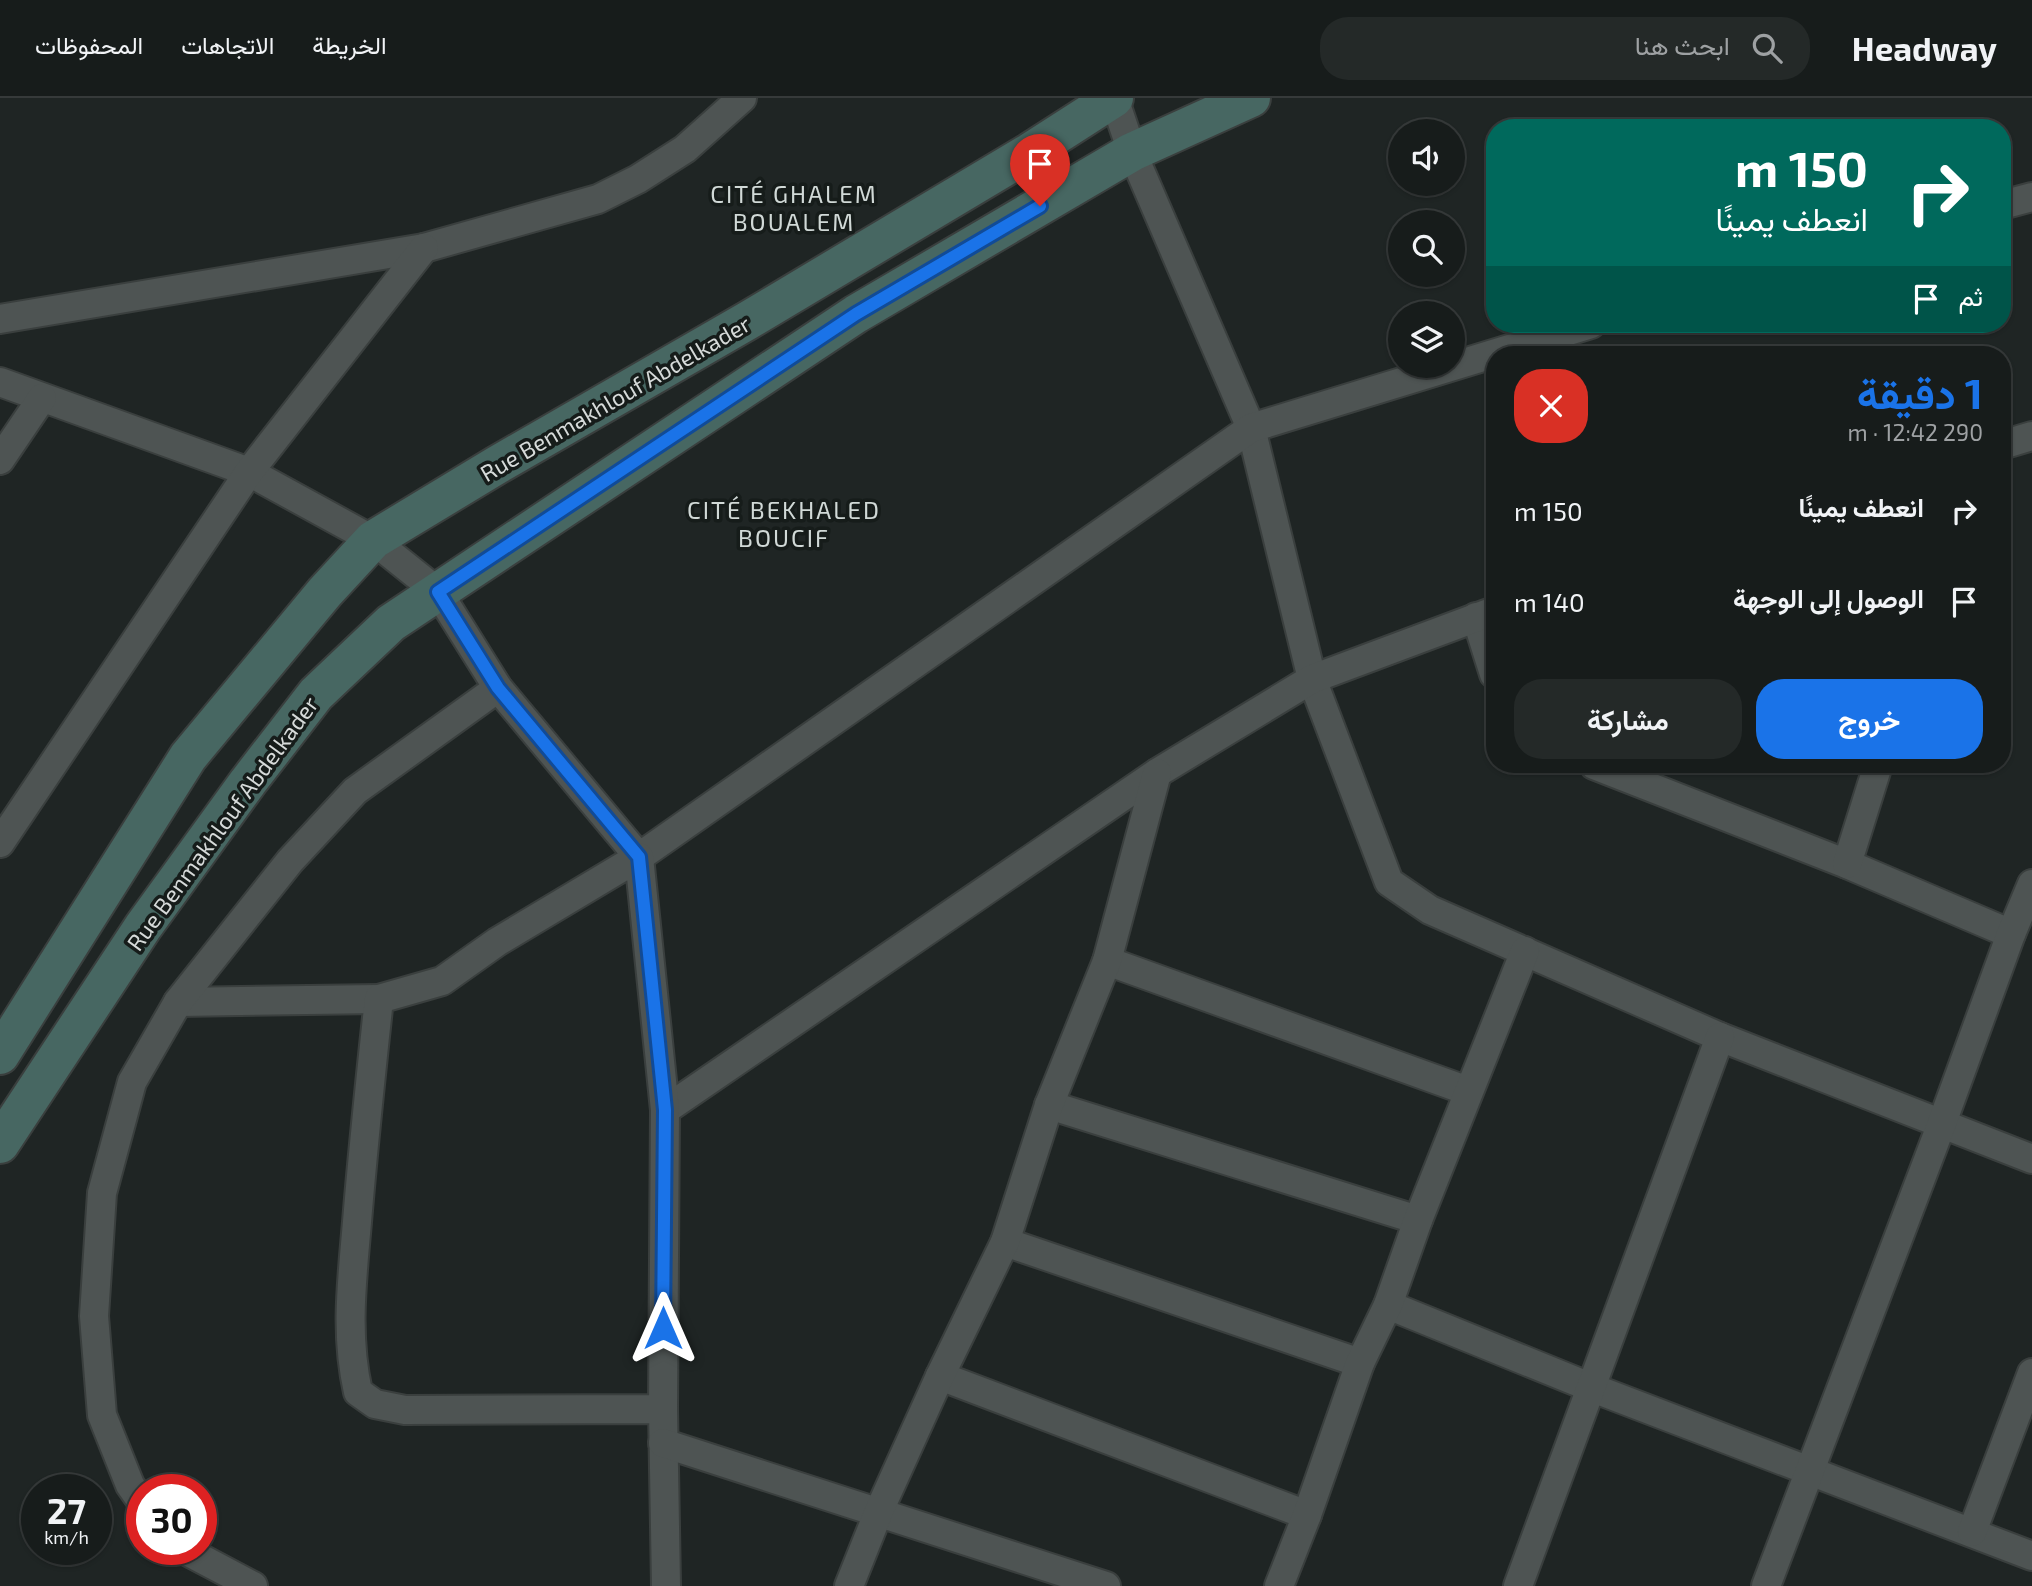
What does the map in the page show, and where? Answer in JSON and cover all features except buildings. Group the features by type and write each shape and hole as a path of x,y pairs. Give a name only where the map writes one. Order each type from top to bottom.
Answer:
{"street":[{"path":"0,319 424,248 598,199 638,179 685,149 742,98"},
{"path":"1114,98 1132,152 1251,428 1312,679 1390,882 1430,910 1720,1037 2032,1160"},
{"name":"Rue Benmakhlouf Abdelkader","path":"0,1055 188,757 325,592 373,540 747,321 1030,152 1114,98"},
{"name":"Rue Benmakhlouf Abdelkader","path":"0,1144 143,927 248,782 316,694 391,623 856,314 1132,152 1251,98"},
{"path":"2011,203 2032,197"},
{"path":"0,843 249,472 424,248"},
{"path":"747,321 776,368"},
{"path":"1519,346 1562,333"},
{"path":"178,1002 379,999 442,981 497,942 639,857 1251,428 1486,356"},
{"path":"0,382 249,472 373,540 438,592 498,688 639,857 665,1110 663,1443 666,1586"},
{"path":"0,460 42,398"},
{"path":"2011,442 2032,436"},
{"path":"665,1110 1157,773 1312,679 1485,614"},
{"path":"126,1475 102,1415 94,1316 102,1193 132,1082 178,1002 290,861 355,790 498,688"},
{"path":"849,1586 879,1511 1005,1242 1049,1105 1107,961 1157,773"},
{"path":"1614,773 1847,864 2011,934"},
{"path":"1847,864 1875,773"},
{"path":"1766,1586 2032,884"},
{"path":"1279,1586 1360,1363 1388,1305 1418,1220 1525,951"},
{"path":"1107,961 1468,1091"},
{"path":"379,999 349,1314 351,1363 358,1392 375,1404 405,1410 663,1409"},
{"path":"1518,1586 1720,1037"},
{"path":"1049,1105 1418,1220"},
{"path":"1005,1242 1360,1363"},
{"path":"1388,1305 1590,1387 2032,1556"},
{"path":"1972,1532 2032,1373"},
{"path":"940,1377 1307,1514"},
{"path":"663,1443 1105,1586"},
{"path":"213,1565 253,1586"}],"district":[{"name":"CITÉ GHALEM BOUALEM","path":"794,207"},
{"name":"CITÉ BEKHALED BOUCIF","path":"784,523"}],"route":[{"path":"663,1328 665,1110 639,857 498,688 438,592 856,314 1040,206"}]}
